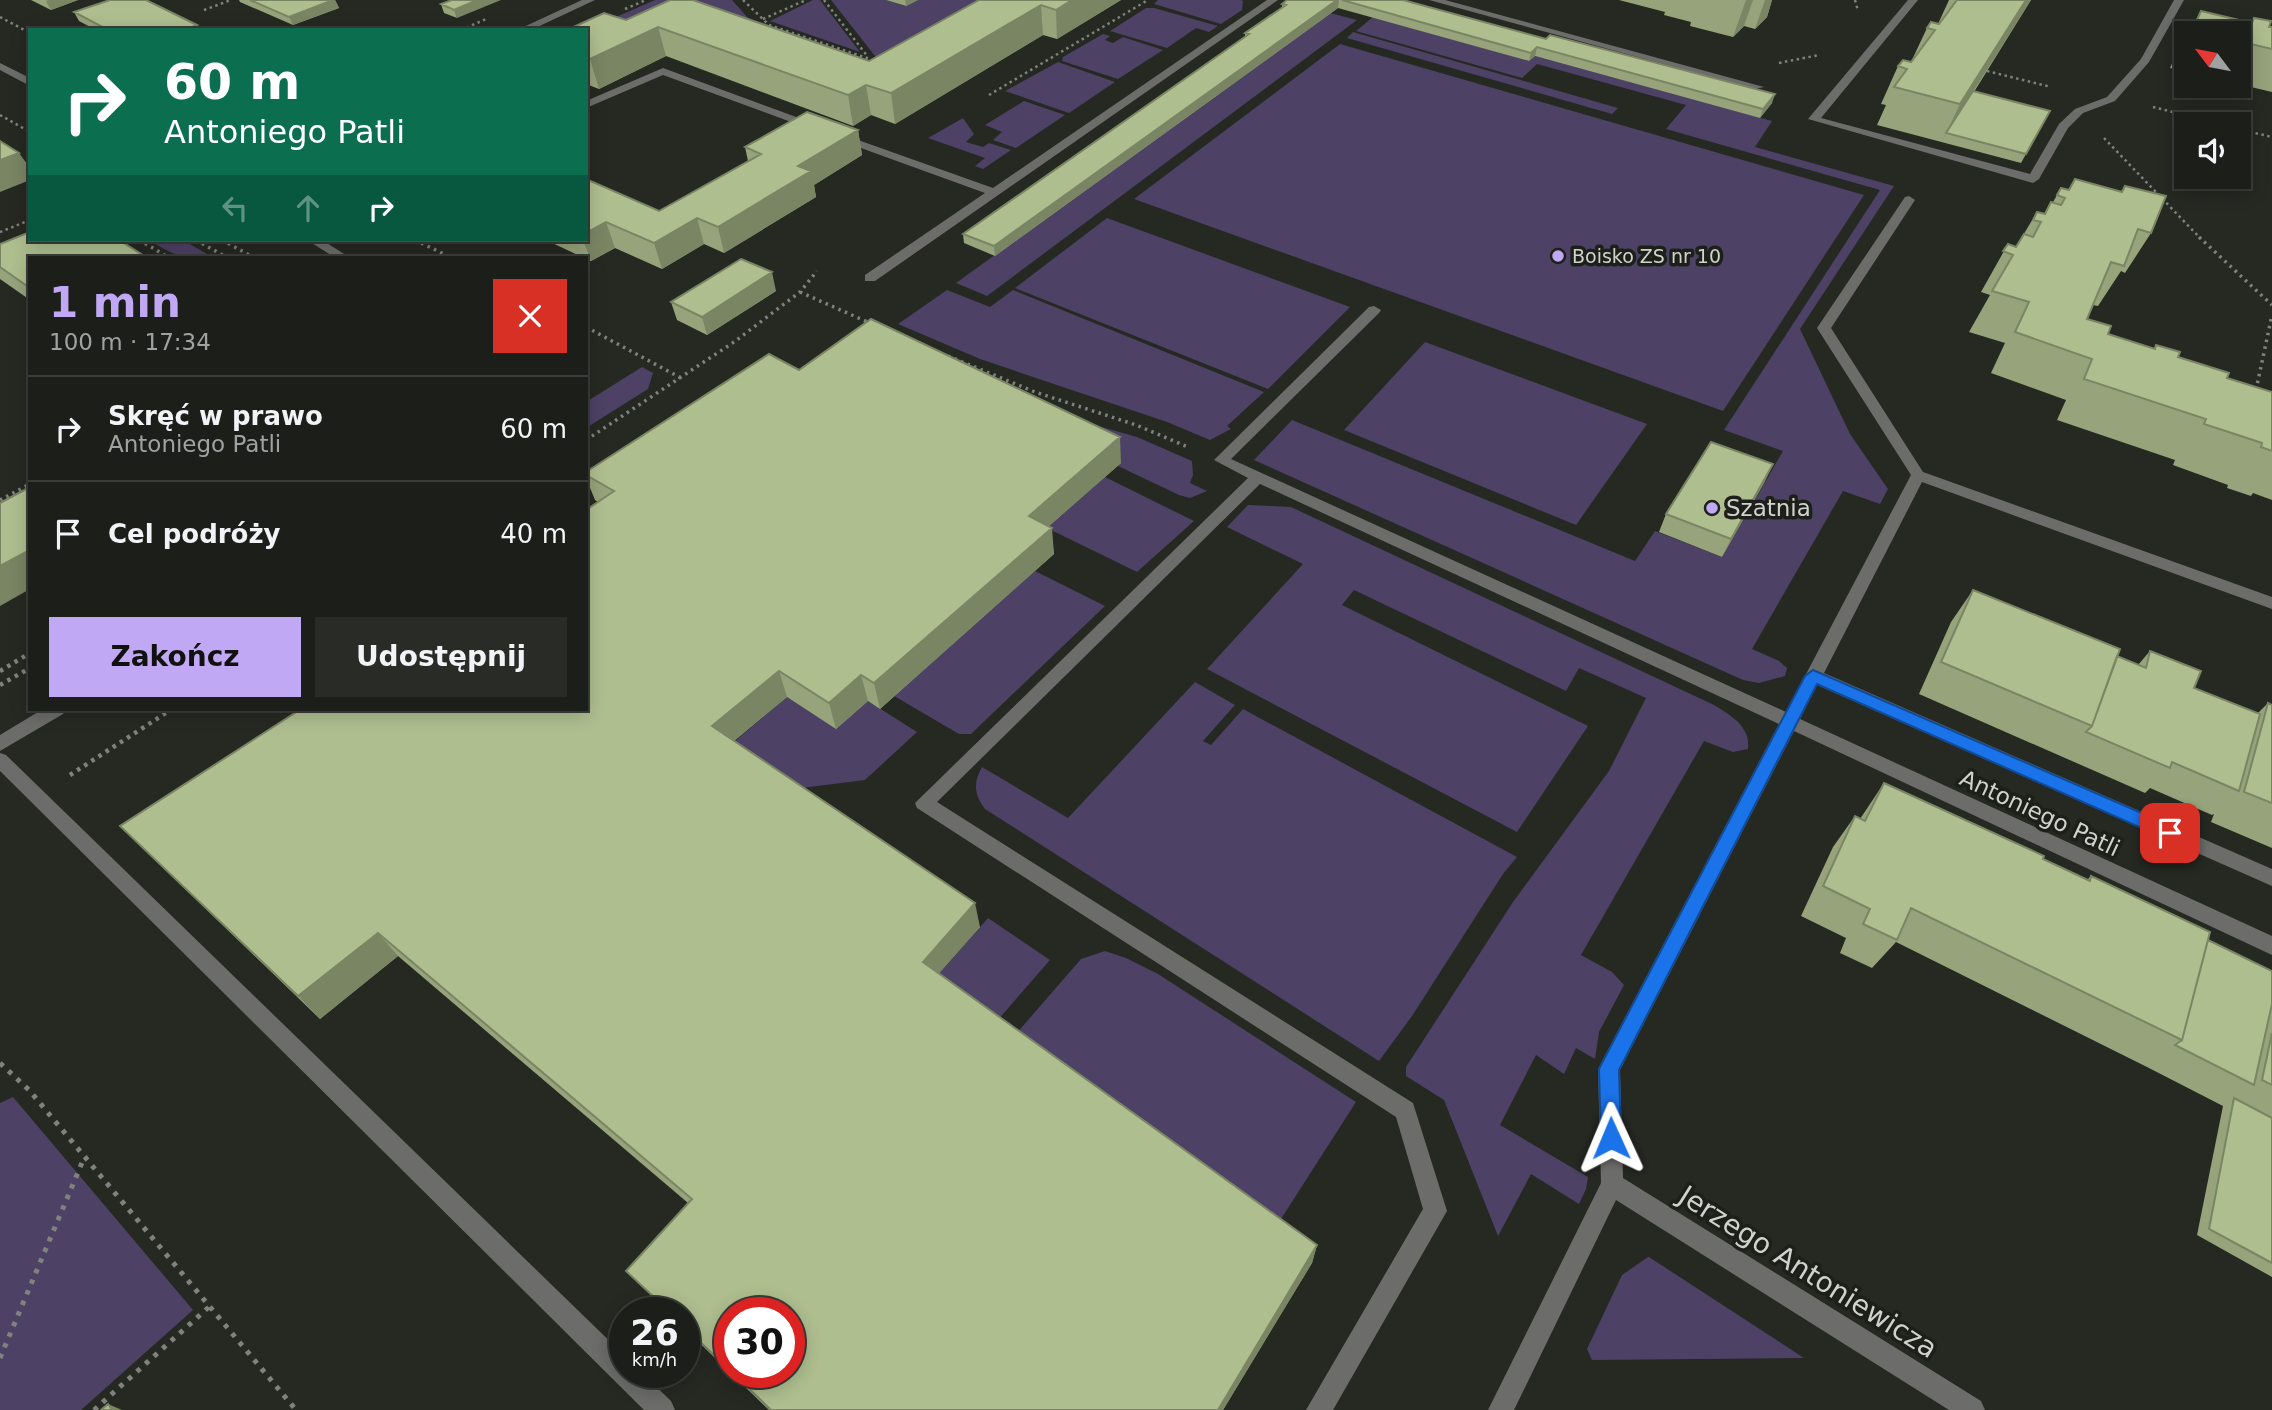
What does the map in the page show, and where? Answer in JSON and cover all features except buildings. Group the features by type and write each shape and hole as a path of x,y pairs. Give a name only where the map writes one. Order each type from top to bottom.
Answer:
{"street":[{"path":"527,28 590,0"},
{"path":"870,278 1272,0"},
{"path":"1434,0 1759,87"},
{"path":"1913,0 1814,119 2033,179 2063,126 2079,111 2111,99 2145,60 2179,0"},
{"path":"0,66 28,82"},
{"path":"588,104 663,71 995,192"},
{"path":"1909,200 1824,328 1918,475 2272,603"},
{"path":"317,242 341,256"},
{"path":"1222,460 1374,310"},
{"name":"Antoniego Patli","path":"1222,460 2272,946"},
{"path":"1501,1410 1563,1278 1612,1184 1609,1069 1918,475"},
{"path":"1258,477 924,803 1405,1110 1435,1211 1319,1410"},
{"name":"Antoniego Patli","path":"1813,676 2272,878"},
{"path":"0,744 54,711"},
{"path":"0,760 662,1410"},
{"name":"Jerzego Antoniewicza","path":"1612,1184 1972,1410"}],"path":[{"path":"204,10 231,0"},
{"path":"743,0 769,25 882,62"},
{"path":"763,19 806,0"},
{"path":"824,0 869,58"},
{"path":"989,95 1148,0"},
{"path":"0,17 28,32"},
{"path":"1717,75 1877,44"},
{"path":"1987,71 2058,88 2176,215 2272,305"},
{"path":"0,115 28,131"},
{"path":"2251,132 2272,137"},
{"path":"0,232 28,221"},
{"path":"142,242 166,256"},
{"path":"200,242 224,256"},
{"path":"226,242 251,256"},
{"path":"419,242 448,256"},
{"path":"588,439 681,378 800,292 817,271"},
{"path":"800,292 880,327"},
{"path":"2256,390 2272,315"},
{"path":"588,328 681,378"},
{"path":"939,352 1035,392 1136,425 1222,460"},
{"path":"0,500 28,485"},
{"path":"0,671 28,654"},
{"path":"0,685 28,669"},
{"path":"36,797 169,711"},
{"path":"0,1063 29,1090 296,1410"},
{"path":"0,1358 84,1158"},
{"path":"94,1410 209,1307"}],"shaded area":[{"path":"655,0 732,0 749,19 738,24 588,29"},
{"path":"813,0 820,0 860,52 770,21"},
{"path":"831,0 886,0 905,6 918,0 1048,0 890,61 875,56"},
{"path":"1158,0 1243,1 1242,10 1221,24 1154,4"},
{"path":"1146,8 1218,26 1209,32 1196,28 1167,48 1110,31"},
{"path":"1330,13 1357,20 987,296 956,283"},
{"path":"1373,17 1529,61 1535,56 1772,121 1755,147 1894,186 1800,329 1850,434 1888,489 1880,504 1843,491 1752,649 1779,661 1787,668 1785,676 1759,683 1743,680 1254,460 1292,420 1635,561 1655,531 1722,557 1783,451 1724,430 1880,190 1666,129 1686,105 1537,64 1522,78 1356,31"},
{"path":"1353,32 1618,108 1612,114 1347,38"},
{"path":"1103,34 1110,36 1105,40 1113,43 1123,37 1163,50 1118,79 1062,61 1063,57"},
{"name":"Boisko ZS nr 10","path":"1340,44 1864,195 1723,411 1134,199"},
{"path":"1058,62 1115,82 1069,113 1005,91"},
{"path":"1024,101 1065,115 1016,148 993,140 1002,132 985,125"},
{"path":"963,118 974,134 966,142 983,147 989,143 1011,150 983,169 975,166 985,158 928,138"},
{"path":"1107,218 1350,307 1268,389 1015,288"},
{"path":"152,242 186,242 207,254 181,256"},
{"path":"947,290 990,307 1013,290 1264,392 1227,426 1231,429 1210,440 1167,422 980,359 898,324"},
{"path":"1425,342 1647,424 1576,525 1344,430"},
{"path":"642,367 653,373 648,389 588,427 588,401"},
{"path":"1024,405 1137,437 1192,461 1193,475 1190,483 1207,491 1190,498 1179,495 1118,466 1120,463"},
{"path":"1105,477 1194,521 1137,572 1047,528"},
{"path":"1248,505 1291,507 1712,704 1738,722 1746,734 1748,749 1733,752 1704,741 1581,955 1612,972 1624,985 1599,1032 1595,1059 1576,1048 1564,1074 1536,1055 1500,1125 1588,1177 1579,1204 1531,1174 1498,1236 1444,1100 1406,1076 1406,1067 1513,902 1609,771 1646,698 1579,668 1566,691 1354,590 1342,605 1588,726 1517,832 1207,669 1303,564 1227,527"},
{"path":"1035,571 1105,606 971,734 959,734 894,696"},
{"path":"1195,682 1235,705 1203,741 1211,745 1243,709 1517,857 1503,874 1412,1016 1379,1061 985,809 979,798 976,783 982,767 1068,818"},
{"path":"787,697 836,728 868,701 917,732 865,780 778,791 722,752"},
{"path":"988,918 1050,960 990,1029 929,985"},
{"path":"1105,951 1158,974 1356,1102 1272,1233 1009,1042 1081,959"},
{"path":"13,1097 193,1310 81,1410 0,1410 0,1103"},
{"path":"1648,1257 1804,1358 1592,1360 1587,1349 1622,1275"}],"place":[{"name":"Boisko ZS nr 10","path":"1558,256"},
{"name":"Szatnia","path":"1712,508"}],"route":[{"path":"1611,1138 1609,1069 1813,676 2170,833"}]}
